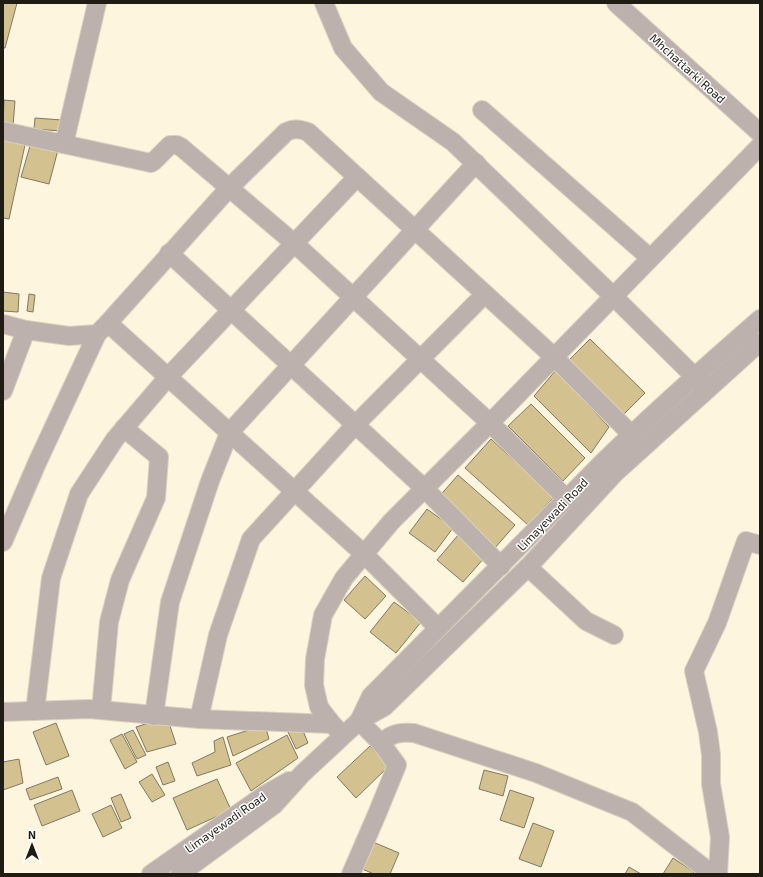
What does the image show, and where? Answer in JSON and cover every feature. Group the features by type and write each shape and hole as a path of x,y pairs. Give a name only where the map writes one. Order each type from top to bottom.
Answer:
{"street":[{"path":"64,144 97,3"},
{"path":"324,3 343,48 382,92 453,142 701,383"},
{"name":"Mhchattarki Road","path":"616,3 760,134"},
{"path":"482,110 650,258"},
{"path":"3,542 37,463 102,329 229,188 286,132 292,129 300,129 308,132 554,357 631,434"},
{"path":"3,130 151,162 154,161 170,145 181,146 294,242 490,423 567,499"},
{"path":"338,730 319,707 314,685 315,659 323,615 344,578 391,522 490,423 760,146"},
{"path":"154,716 170,602 210,481 229,433 476,163"},
{"path":"35,711 51,578 79,494 115,439 168,376 357,177"},
{"path":"169,253 232,309 425,489 501,566"},
{"path":"199,719 218,635 251,539 355,425 485,294"},
{"name":"Limayewadi Road","path":"188,872 274,805 338,730 359,721 384,707 528,567 760,319"},
{"path":"3,324 26,330 69,336 102,329 168,376 364,554 438,628"},
{"path":"3,391 26,330"},
{"name":"Limayewadi Road","path":"359,721 371,696 631,434 760,342"},
{"path":"101,710 109,622 120,580 156,498 159,457 124,428"},
{"path":"718,874 720,837 712,784 712,756 694,671 717,623 746,541 760,545"},
{"path":"528,567 586,621 614,635"},
{"path":"3,712 101,710 154,716 338,730"},
{"path":"351,874 396,765 381,742 359,721"},
{"path":"381,742 393,734 402,732 414,733 543,776 632,812 712,874"},
{"name":"Limayewadi Road","path":"151,874 266,794 302,774"}],"building":[{"path":"3,3 17,3 5,48 3,48"},
{"path":"4,100 15,101 13,126 3,125"},
{"path":"35,118 62,120 61,131 34,129"},
{"path":"3,139 25,145 9,219 3,218"},
{"path":"32,139 59,146 49,184 21,177"},
{"path":"3,292 19,294 18,312 3,311"},
{"path":"29,294 35,295 33,312 27,311"},
{"path":"590,339 645,393 623,415 568,361"},
{"path":"556,370 609,427 591,453 534,396"},
{"path":"531,404 585,458 563,481 508,426"},
{"path":"491,439 554,497 528,525 465,468"},
{"path":"458,475 515,525 494,549 437,499"},
{"path":"427,509 453,528 435,552 409,533"},
{"path":"459,534 486,556 463,582 437,560"},
{"path":"365,576 386,596 365,619 344,600"},
{"path":"394,602 421,622 396,653 370,632"},
{"path":"167,717 176,744 147,752 136,727"},
{"path":"56,723 69,756 46,765 33,732"},
{"path":"265,725 269,739 233,756 227,737"},
{"path":"301,726 308,743 296,749 288,732"},
{"path":"133,730 146,755 137,759 124,734"},
{"path":"122,734 137,762 125,769 110,740"},
{"path":"287,735 298,758 251,791 236,763"},
{"path":"223,737 231,765 197,776 192,763 215,752 214,741"},
{"path":"370,746 389,766 356,798 337,777"},
{"path":"19,759 23,783 3,790 3,762"},
{"path":"168,762 175,781 163,785 156,767"},
{"path":"484,770 508,776 503,796 479,789"},
{"path":"152,774 165,795 152,802 139,782"},
{"path":"58,777 62,789 30,800 26,789"},
{"path":"217,779 231,810 187,830 173,798"},
{"path":"72,790 80,811 42,826 34,805"},
{"path":"510,790 534,798 524,828 500,820"},
{"path":"121,794 131,818 121,822 111,798"},
{"path":"111,805 122,828 103,837 92,814"},
{"path":"533,823 554,831 541,867 519,859"},
{"path":"373,842 399,853 390,874 374,874 362,869"},
{"path":"673,858 694,872 692,874 663,874"},
{"path":"629,867 641,874 625,874"}]}
